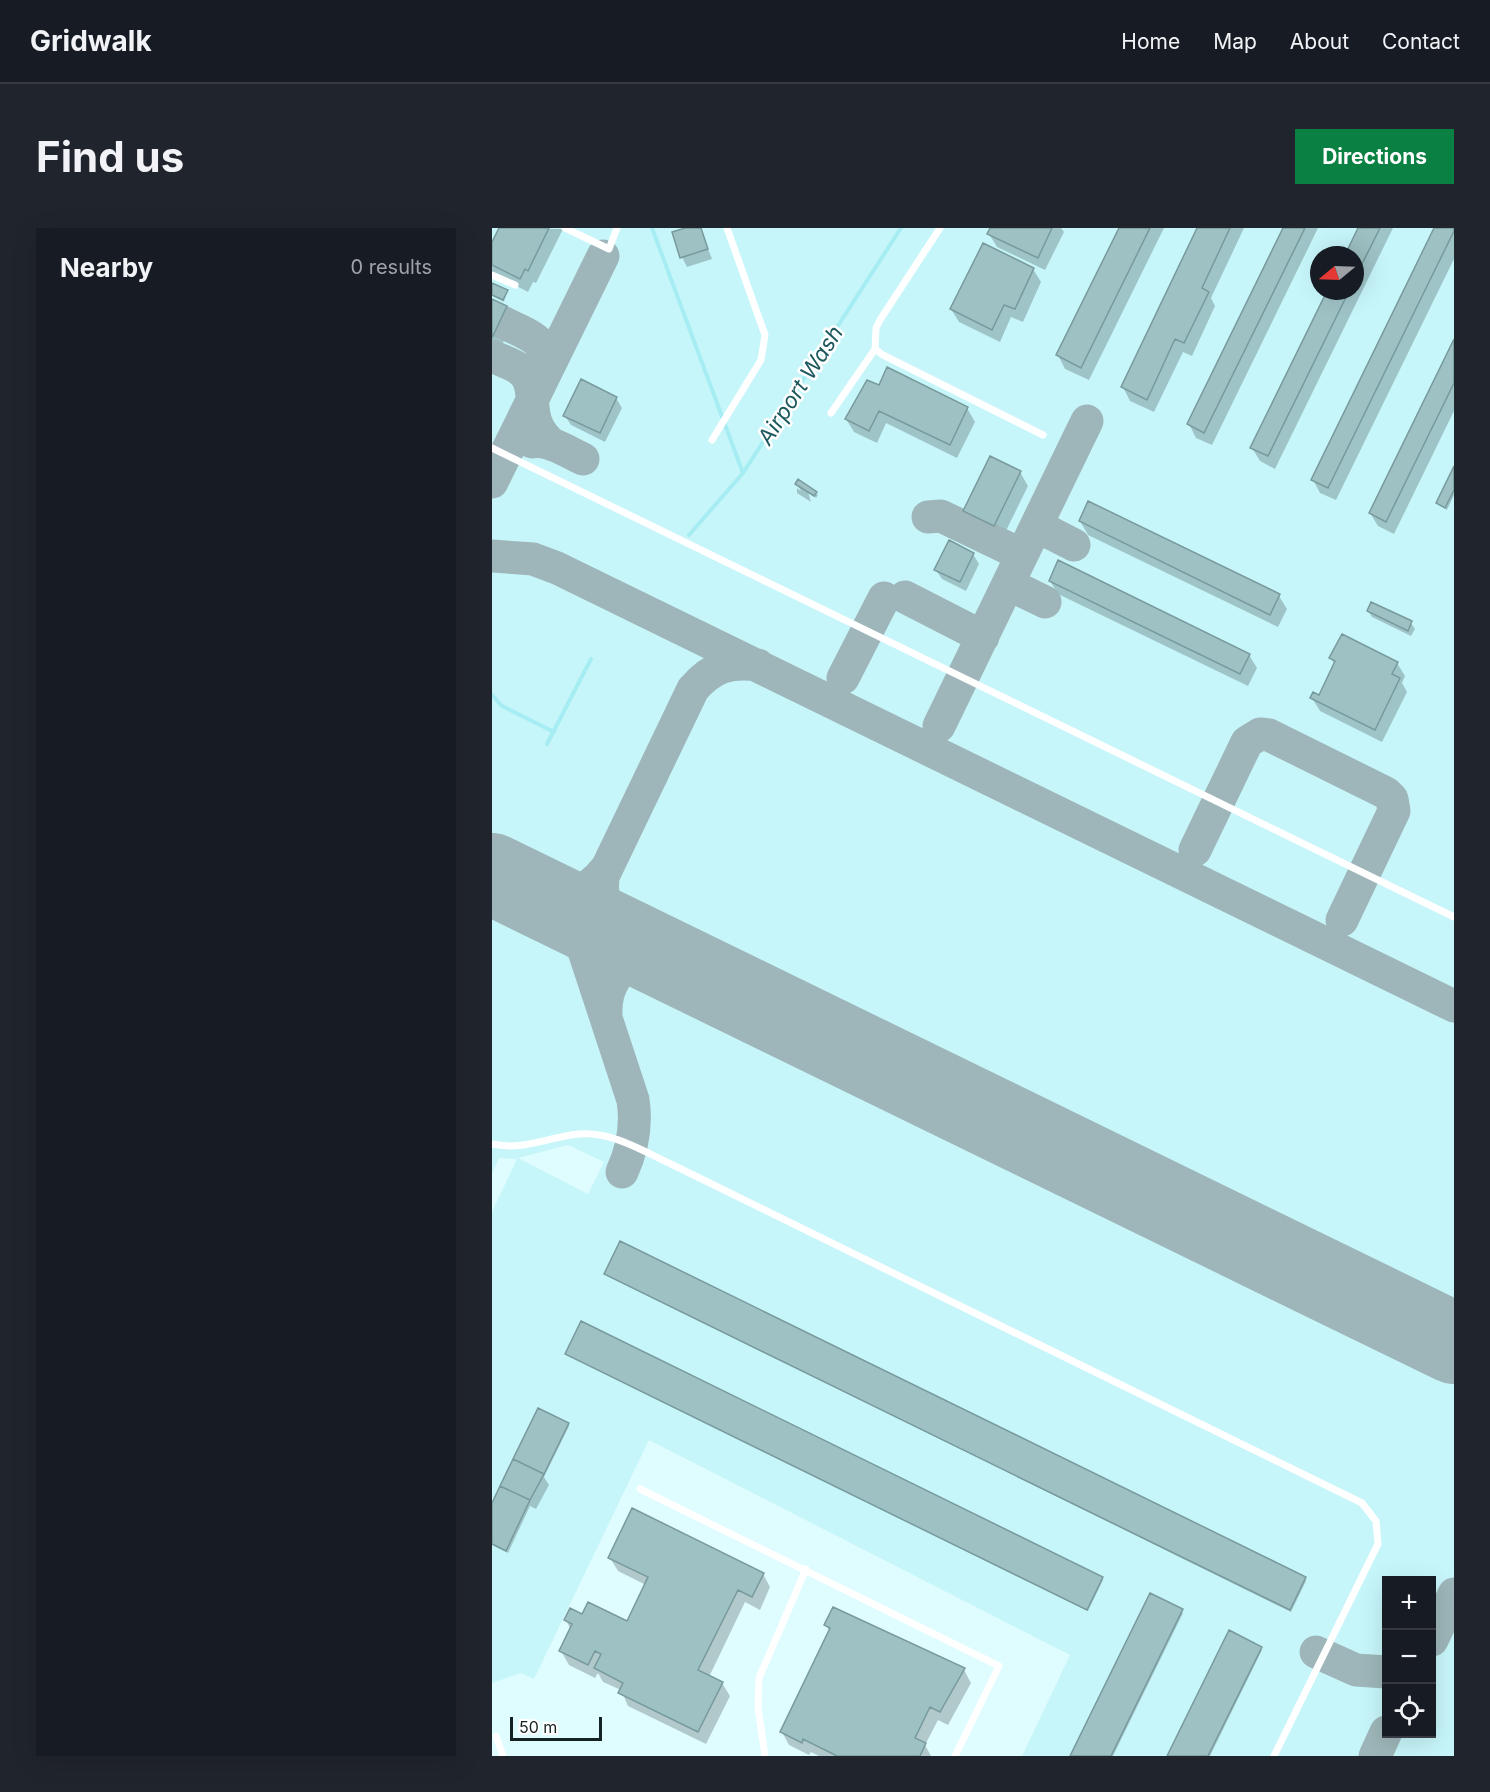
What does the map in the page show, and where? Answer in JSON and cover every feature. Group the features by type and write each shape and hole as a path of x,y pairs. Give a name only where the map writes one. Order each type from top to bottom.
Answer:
{"lane":[{"path":"565,228 609,249 617,228"},
{"path":"712,440 761,360 765,335 727,228"},
{"path":"831,413 875,349 876,328 880,320 940,228"},
{"path":"492,275 515,285"},
{"path":"875,349 1043,435"},
{"path":"492,448 1454,917"},
{"path":"492,1144 510,1148 580,1134 606,1136 671,1164 1362,1503 1376,1521 1378,1544 1274,1756"},
{"path":"640,1489 999,1666 955,1756"},
{"path":"765,1756 758,1707 759,1678 806,1569"},
{"path":"496,1736 503,1756"}],"shaded area":[{"path":"492,228 1454,228 1454,1756 1022,1756 1070,1655 649,1440 534,1679 521,1673 492,1683 492,1212 517,1159 499,1158 492,1173","holes":["568,1145 604,1162 588,1194 518,1158"]}],"building":[{"path":"499,228 549,228 528,271 525,269 520,279 492,265 492,242"},
{"path":"685,228 701,228 708,249 680,258 672,232"},
{"path":"990,228 1052,228 1038,258 987,234"},
{"path":"1119,228 1150,228 1081,368 1056,355"},
{"path":"1197,228 1230,228 1202,288 1209,292 1184,343 1175,339 1147,400 1121,387"},
{"path":"1283,228 1305,228 1204,433 1187,424"},
{"path":"1358,228 1380,228 1364,260 1364,246 1349,246"},
{"path":"1434,228 1454,228 1454,231 1328,488 1311,480"},
{"path":"983,243 1034,268 1015,309 1004,305 992,330 950,309"},
{"path":"492,283 508,290 503,300 492,295"},
{"path":"492,299 507,306 492,338"},
{"path":"1323,300 1345,300 1268,456 1250,448"},
{"path":"1454,339 1454,383 1386,522 1369,513"},
{"path":"887,367 968,407 950,445 879,411 869,431 845,419 867,380 879,385"},
{"path":"581,379 617,397 600,433 563,416"},
{"path":"990,456 1021,471 994,526 963,511"},
{"path":"1454,466 1454,490 1445,508 1436,503"},
{"path":"798,479 817,492 814,496 795,484"},
{"path":"1088,501 1280,594 1270,615 1079,521"},
{"path":"949,540 974,553 960,582 934,570"},
{"path":"1058,560 1250,654 1240,674 1049,581"},
{"path":"1371,602 1412,621 1408,631 1367,611"},
{"path":"1342,634 1398,662 1392,674 1400,678 1375,730 1310,698 1313,692 1319,695 1335,661 1329,658"},
{"path":"620,1241 1306,1577 1290,1610 604,1274"},
{"path":"581,1321 1103,1577 1087,1610 565,1354"},
{"path":"538,1408 569,1423 544,1474 513,1459"},
{"path":"513,1459 544,1474 530,1500 500,1486"},
{"path":"500,1486 530,1500 506,1551 492,1544 492,1503"},
{"path":"632,1508 764,1573 752,1597 738,1590 698,1670 723,1682 698,1732 618,1693 623,1683 594,1668 601,1654 595,1651 588,1665 559,1651 572,1624 564,1620 570,1608 582,1614 588,1602 627,1621 648,1577 608,1558"},
{"path":"1150,1593 1183,1609 1111,1756 1070,1756"},
{"path":"833,1607 965,1668 940,1712 930,1707 915,1738 926,1743 920,1756 837,1756 803,1739 802,1743 780,1732 830,1628 824,1625"},
{"path":"1229,1630 1262,1647 1208,1756 1167,1756"}],"waterway":[{"path":"652,228 743,473"},
{"name":"Airport Wash","path":"689,535 743,473 901,228"},
{"path":"547,744 591,659"},
{"path":"492,695 502,706 554,732"}],"taxiway":[{"path":"492,482 603,256"},
{"path":"500,321 534,338 540,344 547,359 546,370"},
{"path":"492,356 515,366 526,375 530,384 537,424 553,445"},
{"path":"939,726 1087,421"},
{"path":"532,442 552,444 583,459"},
{"path":"928,517 941,516 1022,555"},
{"path":"1037,526 1074,545"},
{"path":"492,556 533,559 557,568 1454,1006"},
{"path":"1008,584 1045,602"},
{"path":"905,597 983,637"},
{"path":"843,678 884,598"},
{"path":"622,1172 633,1137 635,1119 633,1100 582,945 583,918 693,689 707,675 722,667 739,664 758,665"},
{"path":"1195,850 1247,742 1260,734 1269,735 1386,793 1392,799 1394,811 1342,920"},
{"path":"540,897 567,895 583,889 604,871"},
{"path":"604,872 603,892 607,910 630,941"},
{"path":"606,1013 611,986 621,970 637,961 653,959 670,961"},
{"path":"1436,1632 1454,1594"},
{"path":"1316,1652 1356,1670 1382,1672"},
{"path":"1375,1756 1383,1738"}],"runway":[{"path":"492,874 1454,1343"}]}
